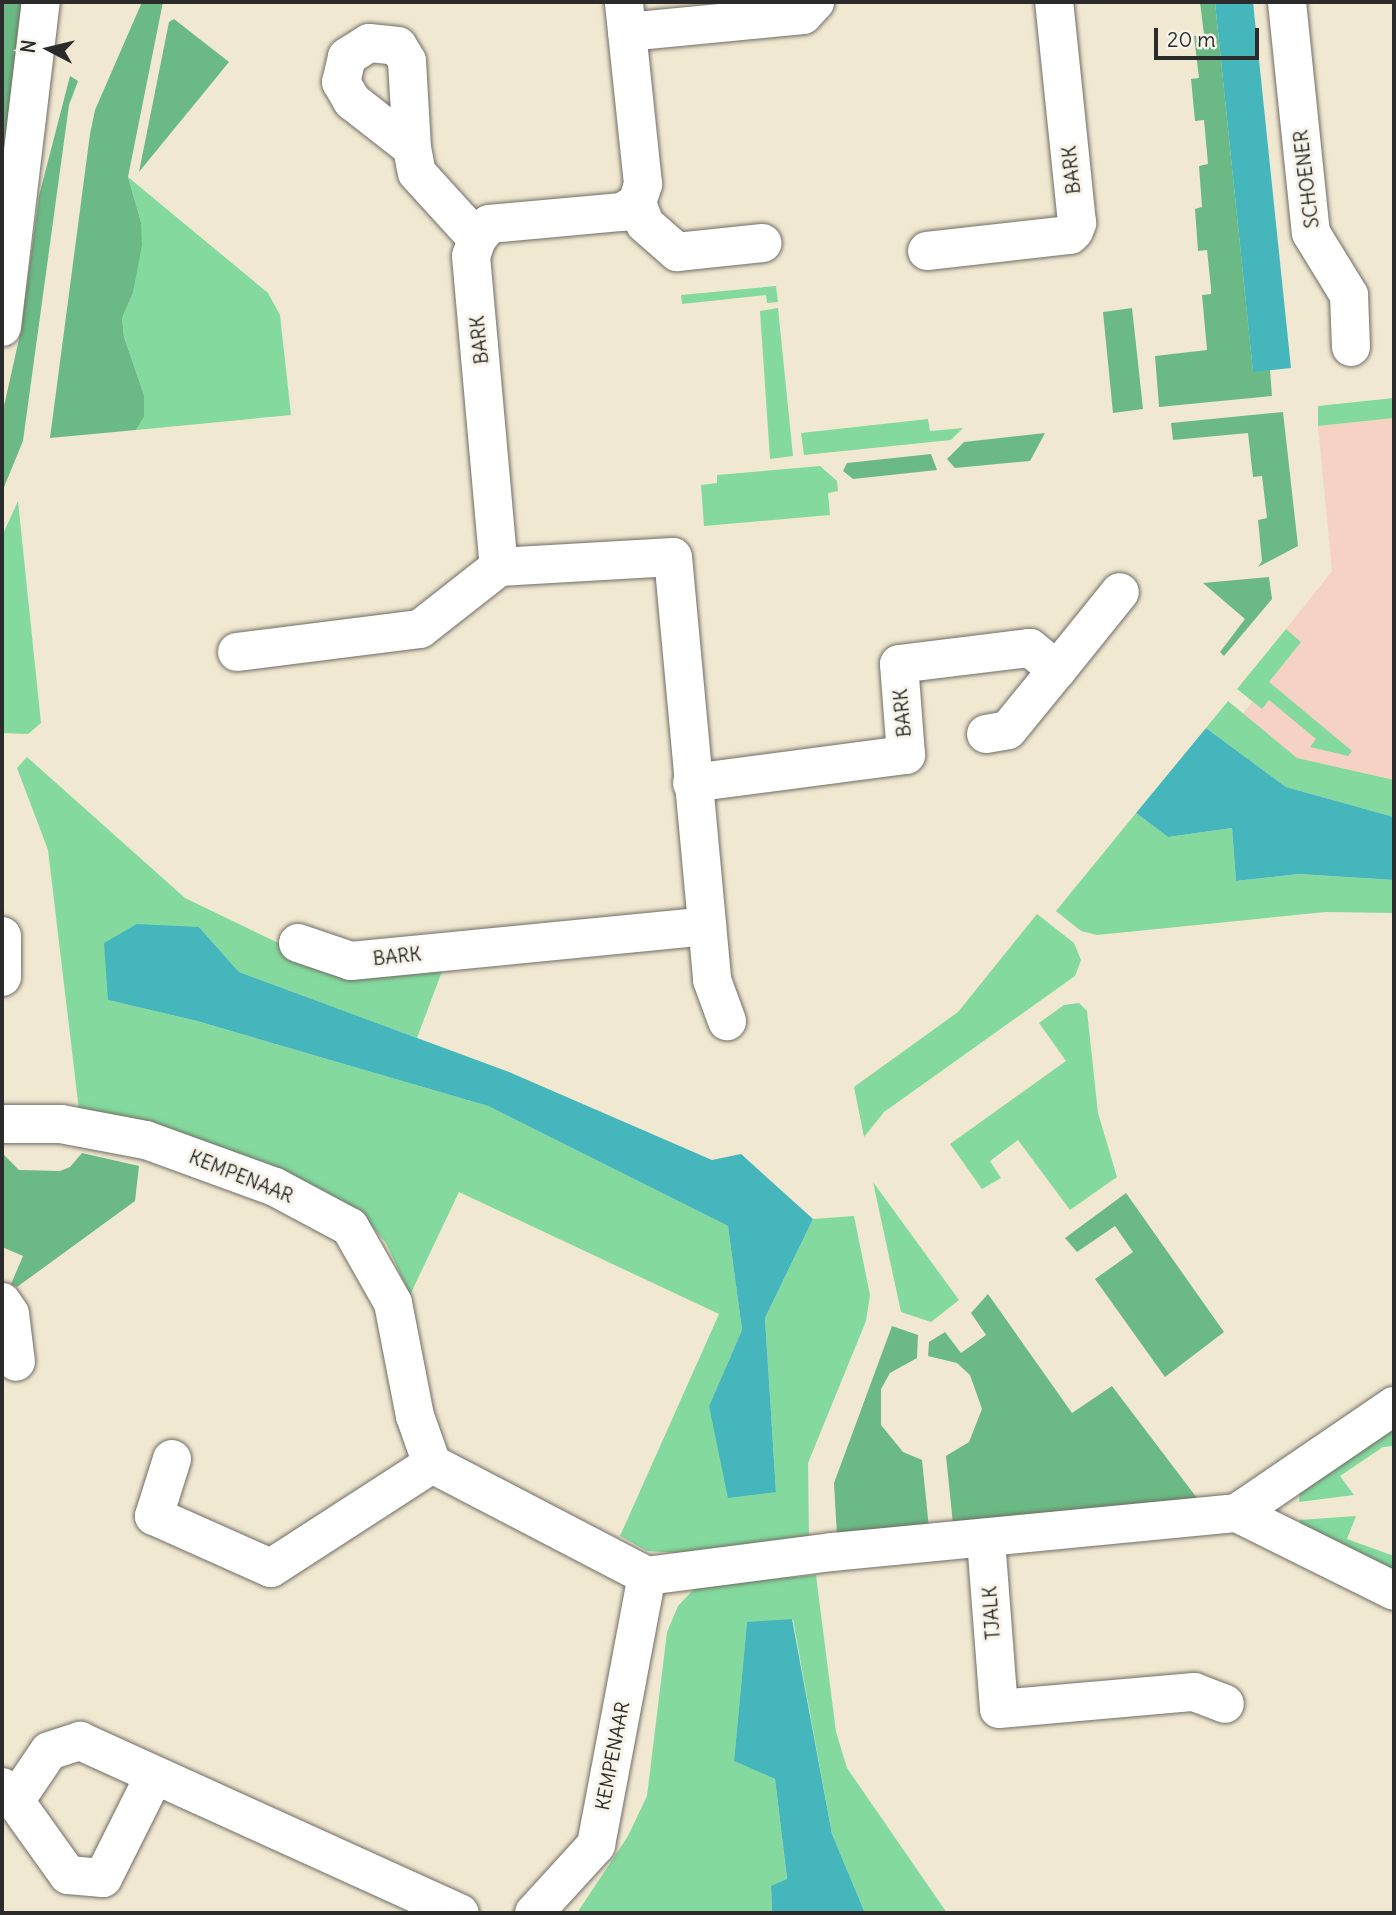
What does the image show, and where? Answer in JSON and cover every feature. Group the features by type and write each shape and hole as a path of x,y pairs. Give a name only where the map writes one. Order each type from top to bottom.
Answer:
{"street":[{"path":"2,327 41,2"},
{"path":"762,243 677,251 645,224 637,203 643,184 625,17 803,15 815,2"},
{"name":"BARK","path":"927,251 1070,235 1074,231 1077,223 1054,2"},
{"name":"SCHOENER","path":"1287,2 1311,233 1349,295 1351,347"},
{"path":"412,148 417,173 477,239 489,225 622,212 637,203"},
{"name":"BARK","path":"477,239 471,256 499,567"},
{"path":"237,652 420,629 499,567 673,557 712,980 727,1021"},
{"path":"986,734 1008,730 1121,592"},
{"name":"BARK","path":"692,783 906,755 899,664 1030,648 1057,670"},
{"name":"BARK","path":"298,943 351,961 707,926"},
{"path":"2,936 2,977"},
{"name":"KEMPENAAR","path":"3,1116 146,1140 275,1187 350,1227 393,1303 415,1416 432,1464"},
{"path":"2,1302 10,1314 16,1362"},
{"path":"172,1459 154,1516 271,1568 432,1464 647,1576 832,1552 986,1540 1237,1513 1394,1406"},
{"path":"1237,1513 1394,1591"},
{"name":"TJALK","path":"986,1540 999,1709 1194,1692 1225,1704"},
{"name":"KEMPENAAR","path":"534,1913 596,1845 647,1576"},
{"path":"154,1776 103,1878 68,1875 8,1794 49,1751 79,1741 460,1913"}],"shaded area":[{"path":"1394,418 1394,786 1291,759 1240,717 1301,642 1286,629 1332,571 1318,426"}],"green space":[{"path":"2,2 23,2 2,183"},
{"path":"142,2 163,2 128,177 141,222 142,245 133,293 122,318 124,337 144,395 144,417 136,430 50,438 95,110"},
{"path":"1200,2 1215,2 1253,371 1270,370 1272,396 1159,407 1155,356 1207,350 1202,295 1211,294 1211,288 1207,250 1198,251 1195,209 1202,207 1199,166 1208,164 1204,120 1195,121 1191,79 1199,78 1194,36 1204,35"},
{"path":"174,19 229,62 139,172 169,22"},
{"path":"70,76 78,81 69,105 23,441 2,492 2,415 21,330 39,196"},
{"path":"128,177 268,293 280,315 291,415 136,430 144,417 144,395 124,337 122,318 133,293 141,222"},
{"path":"776,286 778,302 767,303 766,295 682,304 681,295"},
{"path":"778,308 793,456 770,459 760,311"},
{"path":"1132,308 1143,409 1113,413 1103,312"},
{"path":"1394,398 1394,418 1318,426 1318,406"},
{"path":"1283,412 1298,546 1258,567 1262,561 1258,520 1267,518 1262,476 1253,477 1248,433 1173,440 1171,423"},
{"path":"928,419 930,431 963,428 951,440 804,455 801,433"},
{"path":"1045,433 1030,461 955,468 947,459 964,442"},
{"path":"931,454 937,470 853,479 843,471 847,463"},
{"path":"820,466 837,481 838,491 828,493 830,515 704,526 701,485 717,483 717,475"},
{"path":"18,501 41,723 28,734 2,733 2,536"},
{"path":"1269,577 1272,599 1224,656 1220,652 1245,619 1203,583"},
{"path":"1286,629 1301,642 1269,682 1352,751 1348,756 1310,747 1316,739 1269,700 1262,709 1237,689"},
{"path":"1228,701 1297,758 1394,780 1394,817 1286,787 1206,728"},
{"path":"27,757 185,898 347,976 444,966 417,1038 239,972 199,927 108,1000 197,1021 488,1106 728,1226 742,1330 709,1406 776,1492 765,1318 813,1219 854,1216 870,1295 866,1321 808,1463 809,1539 681,1553 647,1551 620,1536 719,1314 459,1192 410,1295 386,1243 366,1219 79,1110 48,850 17,768"},
{"path":"1136,813 1168,837 1232,828 1236,881 1299,874 1394,880 1394,913 1326,912 1097,935 1081,931 1056,911"},
{"path":"1037,914 1074,943 1081,960 1075,976 884,1112 864,1137 854,1087 958,1012"},
{"path":"1079,1003 1087,1011 1098,1113 1117,1177 1070,1210 1018,1140 990,1161 1001,1178 982,1189 950,1144 1066,1061 1039,1023 1064,1005"},
{"path":"2,1153 19,1170 60,1171 70,1167 82,1153 139,1166 135,1201 17,1287 11,1284 23,1256 2,1247"},
{"path":"873,1182 959,1300 931,1322 901,1312"},
{"path":"1126,1193 1224,1332 1165,1377 1095,1279 1133,1252 1115,1226 1077,1252 1065,1238"},
{"path":"988,1294 1072,1413 1112,1386 1200,1502 953,1524 946,1456 969,1442 982,1409 970,1375 957,1363 928,1356 929,1342 945,1332 961,1353 986,1335 971,1313"},
{"path":"892,1326 918,1335 917,1358 890,1373 881,1389 881,1425 903,1452 922,1460 929,1528 837,1536 834,1483"},
{"path":"1394,1425 1394,1446 1383,1447 1340,1476 1354,1495 1299,1502 1300,1488"},
{"path":"1356,1516 1347,1539 1394,1556 1394,1576 1304,1537 1299,1520"},
{"path":"816,1575 836,1732 847,1768 947,1913 865,1913 832,1834 793,1620 747,1623 734,1761 775,1779 787,1880 771,1887 772,1913 577,1913 628,1836 647,1796 667,1632 678,1606 697,1586"}],"water":[{"path":"1215,2 1253,2 1291,368 1253,372"},
{"path":"1206,728 1286,787 1394,817 1394,880 1299,874 1236,881 1232,828 1168,837 1136,813"},
{"path":"137,924 199,927 239,972 509,1072 712,1160 741,1154 813,1219 765,1318 776,1492 728,1498 709,1406 742,1330 728,1226 488,1106 197,1021 108,1000 104,943"},
{"path":"792,1619 832,1834 865,1913 772,1913 771,1886 787,1879 775,1779 734,1761 747,1622"}]}
